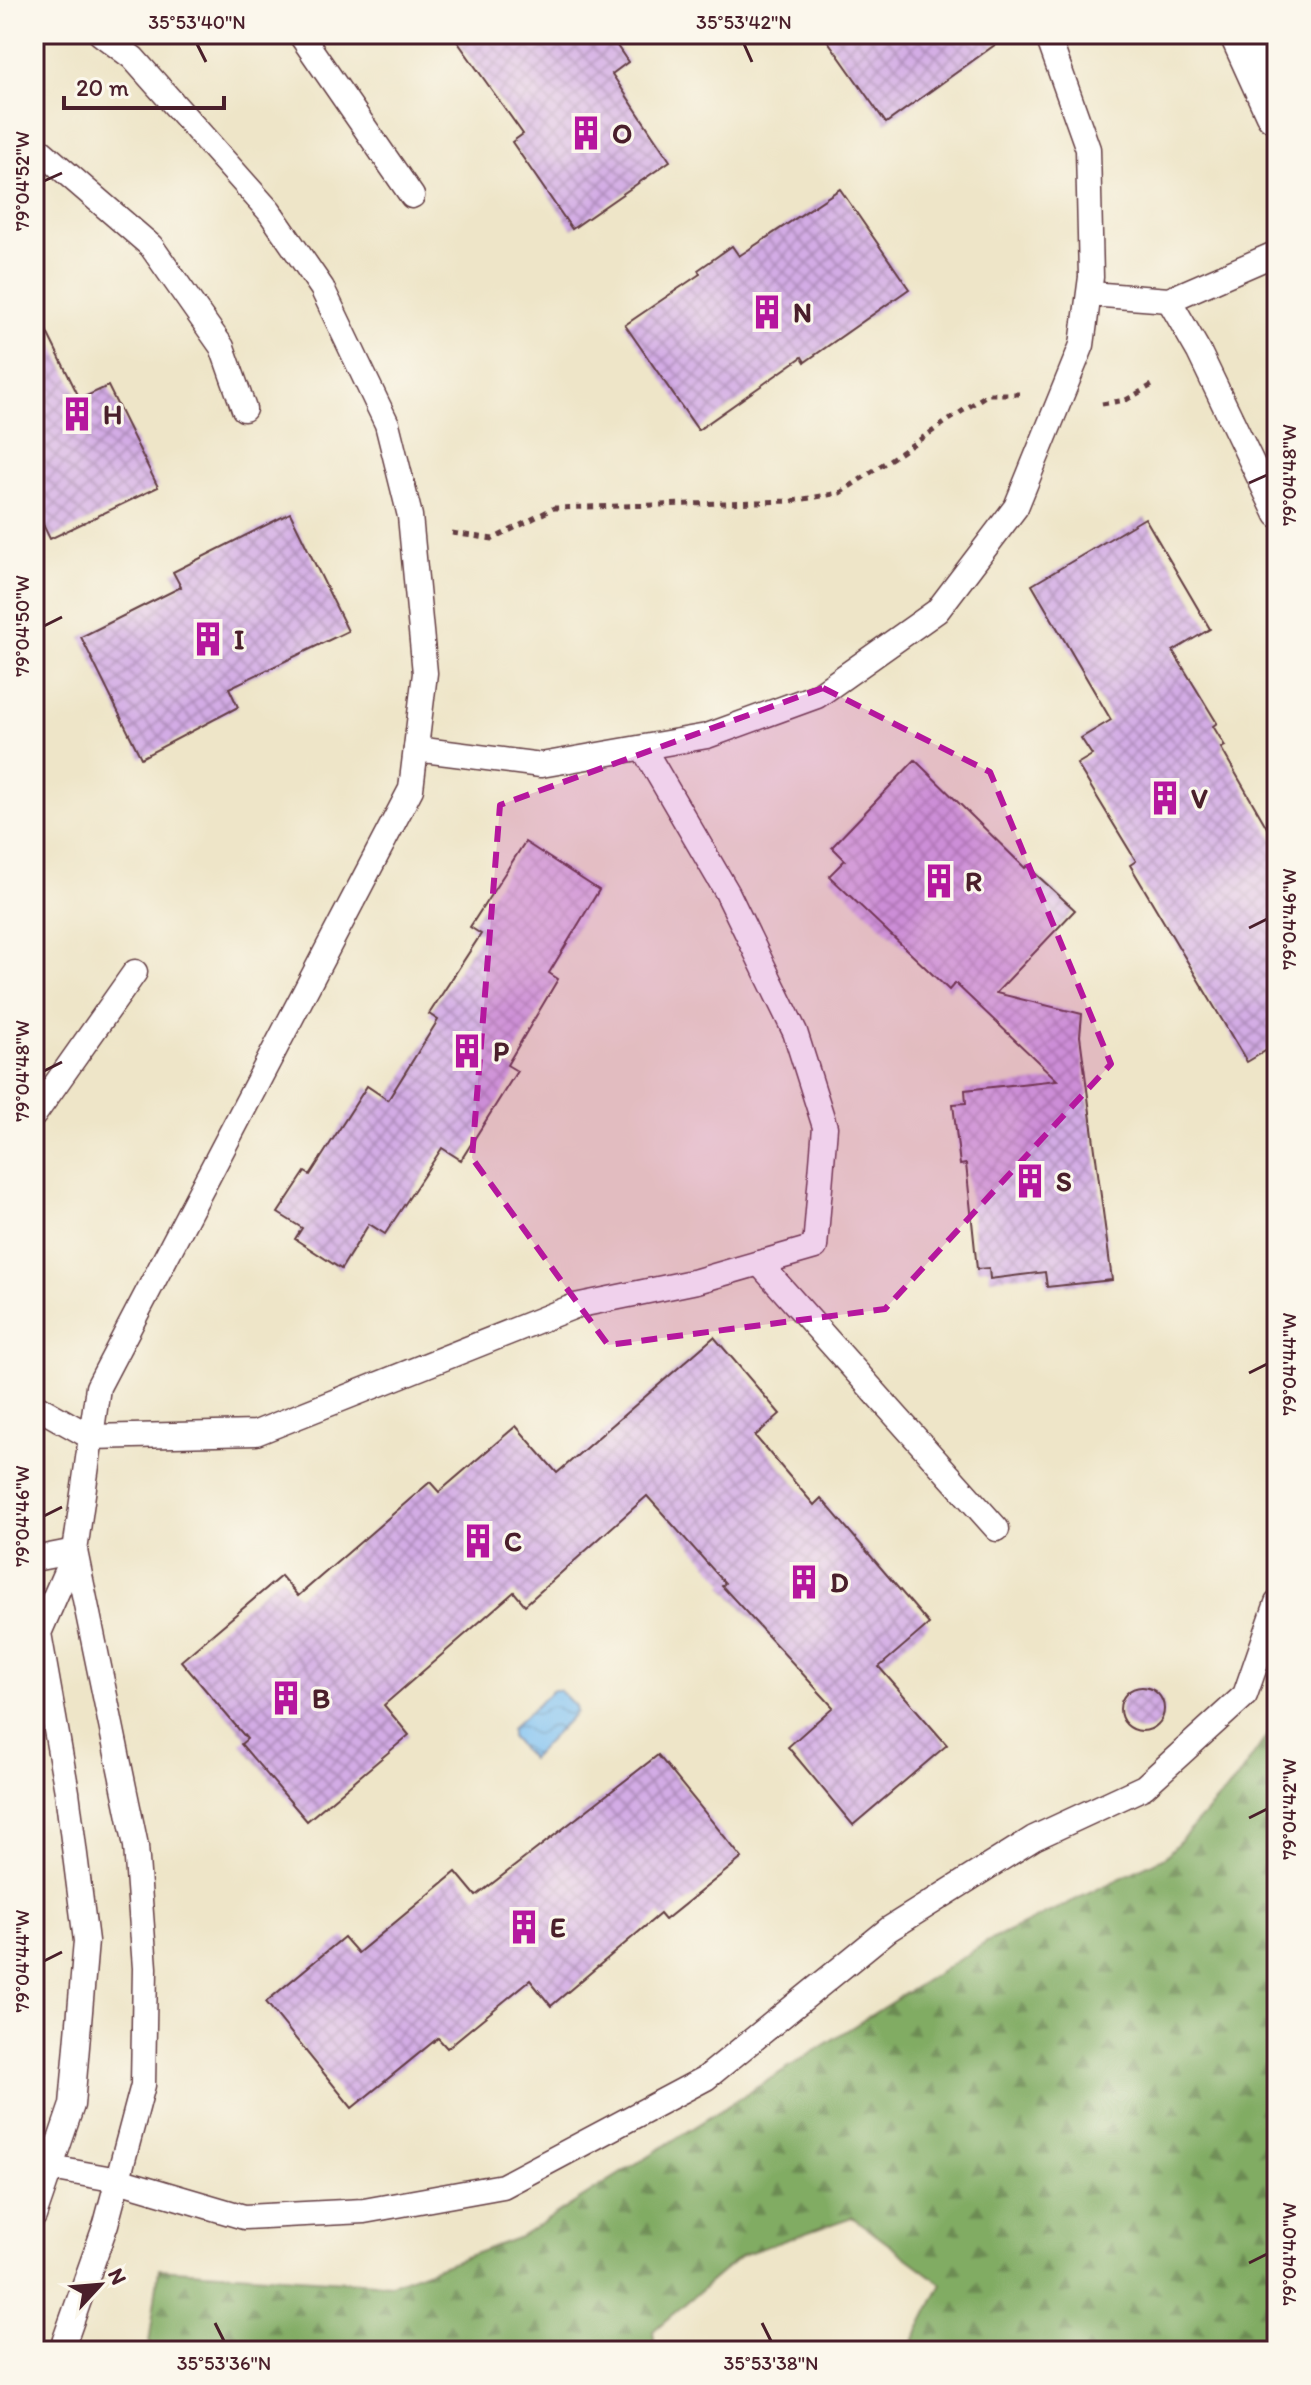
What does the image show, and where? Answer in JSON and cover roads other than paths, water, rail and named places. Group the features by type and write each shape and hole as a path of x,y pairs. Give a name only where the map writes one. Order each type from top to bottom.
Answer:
{"street":[{"path":"1242,34 1277,111"}],"lane":[{"path":"34,2216 72,2105 86,1941 67,1792 39,1633 75,1551 98,1387 411,789 425,673 410,516 387,424 322,288 269,211 133,58 101,34"},
{"path":"300,34 412,196"},
{"path":"416,749 541,765 707,736 817,696 937,611 1016,507 1082,345 1090,294 1088,149 1047,34"},
{"path":"34,145 151,246 222,347 244,409"},
{"path":"1090,294 1169,300 1277,253"},
{"path":"1169,300 1206,366 1277,515"},
{"path":"34,1405 91,1437 256,1433 575,1306 697,1281 815,1247 825,1127 795,1032 727,892 643,748"},
{"path":"34,1115 135,972"},
{"path":"759,1263 997,1529"},
{"path":"34,1559 75,1551"},
{"path":"61,2351 118,2180 143,2085 145,1968 136,1846 75,1551"},
{"path":"51,2168 118,2180 244,2217 364,2211 503,2186 706,2078 889,1929 1034,1838 1144,1787 1245,1695 1277,1603"}],"water":[{"path":"553,1690 559,1690 575,1706 576,1712 531,1759 511,1737 511,1729"}],"place":[{"name":"O","path":"586,133"},
{"name":"N","path":"767,312"},
{"name":"H","path":"77,414"},
{"name":"I","path":"208,639"},
{"name":"V","path":"1165,798"},
{"name":"R","path":"939,881"},
{"name":"P","path":"467,1051"},
{"name":"S","path":"1030,1181"},
{"name":"C","path":"478,1541"},
{"name":"D","path":"804,1582"},
{"name":"B","path":"286,1698"},
{"name":"E","path":"524,1927"}]}
